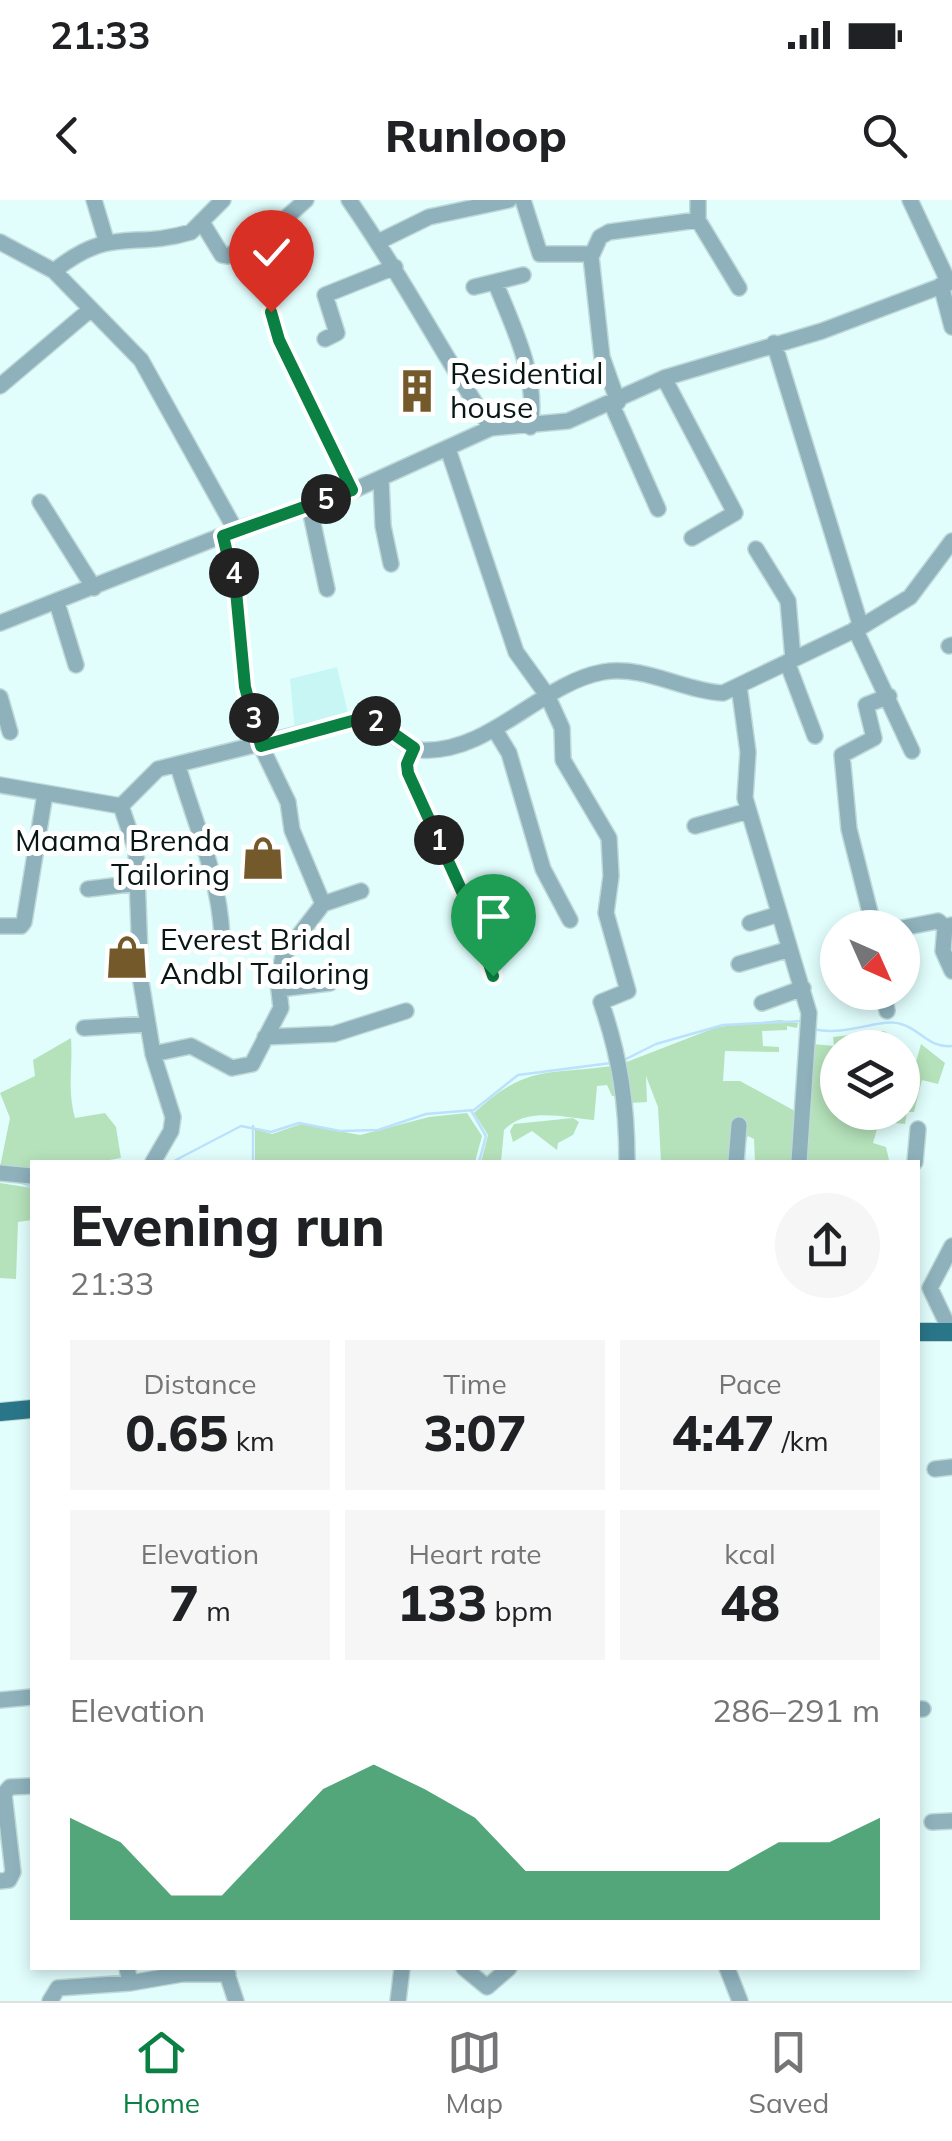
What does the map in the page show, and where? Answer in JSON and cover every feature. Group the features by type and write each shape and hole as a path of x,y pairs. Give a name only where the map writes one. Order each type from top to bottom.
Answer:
{"main road":[{"path":"920,1332 952,1332"},
{"path":"0,1412 30,1409"}],"street":[{"path":"94,200 106,240"},
{"path":"54,271 78,252 106,240 182,235 203,224 224,200"},
{"path":"203,224 222,254 228,256 266,235 306,200"},
{"path":"348,200 395,266 441,351 491,428"},
{"path":"378,242 428,218 509,200"},
{"path":"523,200 540,254 592,254"},
{"path":"698,200 698,220 738,288"},
{"path":"910,200 947,284 952,327"},
{"path":"482,208 488,227"},
{"path":"658,509 615,403 602,357 592,254 600,237 609,232 698,220"},
{"path":"0,242 54,271 150,372 230,534 245,687 261,746 288,802 292,830 323,904"},
{"path":"326,339 337,334 325,295 395,266"},
{"path":"474,287 523,275"},
{"path":"495,282 521,345 534,408 530,427"},
{"path":"0,623 381,479 491,428 568,421 664,378 822,331 947,284"},
{"path":"0,386 91,309"},
{"path":"271,312 279,340 352,490"},
{"path":"774,343 870,666 912,751"},
{"path":"664,378 735,513 692,538"},
{"path":"448,449 516,652 547,695 562,728 563,760 609,838 611,876 606,913 628,992 601,1002 620,1060 628,1115 627,1160"},
{"path":"381,479 383,526 391,564"},
{"path":"40,502 94,588"},
{"path":"309,504 327,589"},
{"path":"122,806 145,777 158,769 363,718 377,722 414,748 427,750 496,730 547,695 584,678 615,671 663,677 715,692 738,686 858,628 910,597 952,542"},
{"path":"756,549 788,601 790,660 815,736"},
{"path":"57,603 76,664"},
{"path":"738,686 747,741 748,811 803,988 808,1022 800,1160"},
{"path":"869,910 849,829 842,754 874,738 866,705 888,696"},
{"path":"0,698 10,732"},
{"path":"496,730 509,753 543,868 570,920"},
{"path":"414,748 407,764 408,773 474,918 493,976"},
{"path":"178,766 190,808 207,843 221,904 222,936"},
{"path":"0,785 122,806"},
{"path":"0,926 21,926 25,920 45,794"},
{"path":"122,806 136,850 141,982 153,1054 173,1117 171,1130 154,1160"},
{"path":"695,826 748,811"},
{"path":"88,888 138,883"},
{"path":"153,1054 191,1046 232,1068 254,1062 280,1008 283,956 323,904 361,891"},
{"path":"750,923 779,914"},
{"path":"920,924 938,921 948,926 943,952 952,971"},
{"path":"739,964 790,949"},
{"path":"279,989 330,983"},
{"path":"762,1003 803,988"},
{"path":"265,1037 343,1033 406,1012"},
{"path":"84,1028 148,1024"},
{"path":"736,1160 740,1125"},
{"path":"915,1160 918,1130"},
{"path":"0,1173 30,1176"},
{"path":"952,1246 930,1288 952,1332"},
{"path":"934,1469 952,1468"},
{"path":"0,1700 30,1698"},
{"path":"0,1881 9,1880 13,1872 4,1794 10,1787 30,1786"},
{"path":"932,1822 952,1820"},
{"path":"398,2001 402,1970"},
{"path":"466,1970 487,1987 507,1970"},
{"path":"729,1970 740,2001"},
{"path":"50,2001 58,1988 129,1975 227,1971 236,2001"}],"shaded area":[{"path":"337,667 348,713 295,731 290,679"}],"green space":[{"path":"780,1020 798,1023 797,1028 762,1031 763,1046 779,1047 779,1052 725,1051 723,1081 740,1081 795,1111 795,1160 755,1160 754,1139 748,1136 740,1154 746,1160 661,1160 658,1107 646,1076 647,1102 630,1103 624,1063 717,1027"},
{"path":"71,1038 75,1118 105,1113 116,1127 121,1158 30,1160 30,1172 0,1167 10,1118 0,1093 35,1076 33,1060"},
{"path":"813,1044 820,1045 820,1130 877,1130 873,1143 886,1147 889,1160 807,1160"},
{"path":"921,1044 945,1063 938,1084 922,1080 920,1088"},
{"path":"618,1065 620,1096 612,1096 607,1085 597,1086 594,1120 547,1115 513,1123 504,1130 501,1160 482,1160 488,1135 474,1113 510,1086 541,1074"},
{"path":"467,1113 482,1136 476,1160 255,1160 255,1129 272,1134 301,1124 360,1135 429,1117"},
{"path":"573,1118 579,1122 573,1135 558,1143 557,1150 532,1131 513,1142 510,1131 514,1124"},
{"path":"0,1183 30,1188 30,1220 18,1222 16,1279 0,1278"}],"waterway":[{"path":"624,1060 656,1044 723,1025 803,1021"},
{"path":"813,1029 838,1031 893,1023 908,1027 931,1042 952,1046"},
{"path":"176,1160 241,1126 271,1132 299,1123 340,1131 378,1130 426,1114 474,1110 518,1075 611,1063"},
{"path":"472,1112 486,1136 480,1160"},
{"path":"253,1126 253,1160"},
{"path":"20,1182 30,1186"}],"place":[{"name":"Residential house","path":"417,391"},
{"name":"Maama Brenda Tailoring","path":"263,858"},
{"name":"Everest Bridal Andbl Tailoring","path":"127,957"}],"route":[{"path":"271,312 279,340 352,490 223,536 236,591 245,687 261,746 363,718 372,719 414,748 407,764 408,773 474,918 493,976"}]}
